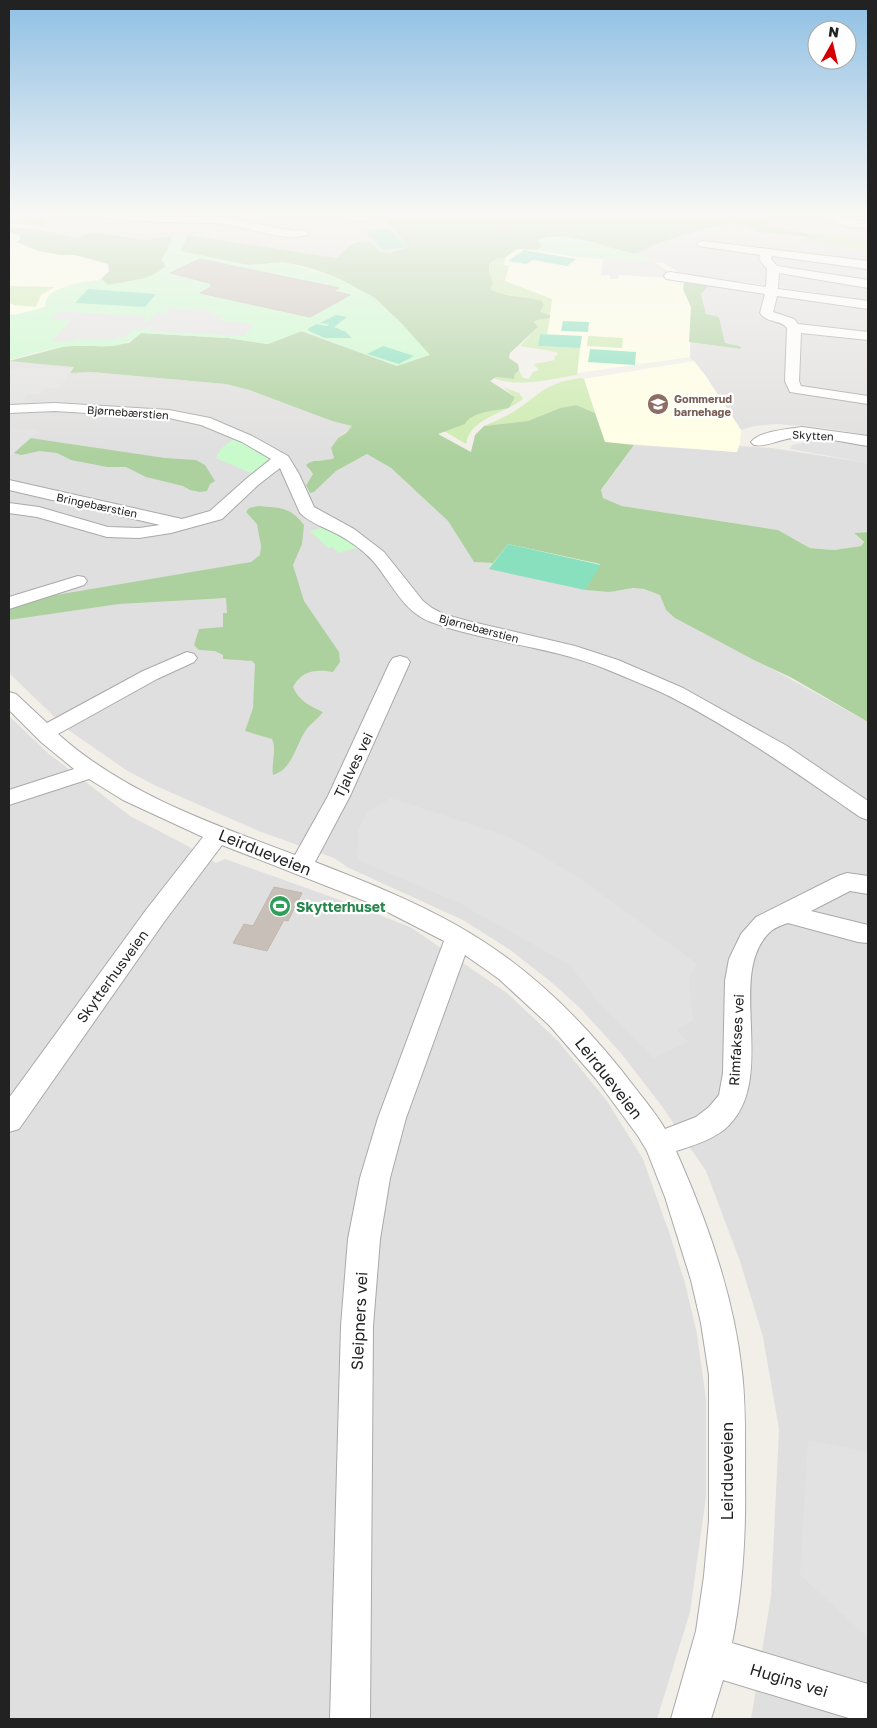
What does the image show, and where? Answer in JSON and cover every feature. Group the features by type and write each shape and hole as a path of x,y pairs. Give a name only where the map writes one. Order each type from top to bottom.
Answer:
{"street":[{"path":"772,294 766,313 770,317 789,322 794,328 792,381 794,389 837,400 868,400"},
{"path":"784,294 868,305"},
{"path":"794,328 868,336"},
{"name":"Bjørnebærstien","path":"9,409 63,407 186,417 218,425 282,459 291,474 306,510 348,533 378,556 416,605 425,612 436,618 464,626 568,650 603,661 676,692 779,752 868,812"},
{"name":"Skytten","path":"759,442 781,434 802,432 868,441"},
{"name":"Bringebærstien","path":"9,508 30,510 96,530 122,534 156,531 185,525 216,515 252,482 282,459"},
{"name":"Bringebærstien","path":"9,485 185,525"},
{"path":"9,602 78,582"},
{"path":"45,733 150,675 187,658"},
{"name":"Tjalves vei","path":"301,866 339,796 400,662"},
{"name":"Leirdueveien","path":"9,698 65,751 91,771 116,786 218,834 301,866 418,916 458,938 512,974 553,1010 604,1067 658,1144 704,1264 720,1333 726,1370 728,1474 723,1575 709,1656 691,1719"},
{"path":"9,798 91,771"},
{"name":"Skytterhusveien","path":"9,1120 155,916 218,834"},
{"name":"Rimfakses vei","path":"658,1144 692,1133 711,1123 727,1107 734,1093 737,1069 736,1037 742,958 753,935 763,924 847,882 868,885"},
{"path":"786,913 858,933 868,934"},
{"name":"Sleipners vei","path":"350,1719 357,1326 364,1240 375,1178 392,1118 458,938"},
{"name":"Hugins vei","path":"709,1656 868,1704"}],"shaded area":[{"path":"9,294 58,294 46,307 15,315 9,314"},
{"path":"538,294 685,294 691,307 690,357 577,373 580,348 540,334 547,334 552,299"},
{"path":"701,294 766,294 868,308 868,435 824,428 777,424 754,426 741,430 705,375 690,357 689,342 740,349 740,346 725,343 719,317 707,315"},
{"path":"821,294 868,294 868,301"},
{"path":"170,308 214,311 213,315 222,315 220,320 253,324 245,336 148,331 151,328 150,326 142,330 132,330 126,337 117,337 114,340 75,339 72,342 52,341 71,321 51,319 59,311 147,317 143,321 145,322 150,320 156,313 168,312"},
{"path":"9,361 74,367 78,373 91,372 226,384 249,390 332,421 353,426 338,438 331,448 334,458 317,460 308,469 313,474 306,484 314,492 336,471 367,454 391,468 448,521 474,562 493,563 610,592 632,588 644,589 661,595 666,610 868,722 868,1719 751,1719 771,1596 779,1429 763,1337 740,1261 706,1171 661,1105 620,1052 580,1008 550,981 509,949 463,920 349,868 334,858 261,832 156,786 126,770 67,729 9,673"},
{"name":"Gommerud barnehage","path":"694,361 741,430 737,452 605,442 584,379"},
{"path":"74,367 60,388 45,388 40,394 27,394 22,403 9,403 9,369"},
{"path":"12,428 40,430 9,457 9,432"},
{"path":"821,439 868,447 868,463 790,449 792,445"},
{"path":"634,445 736,452 739,446 772,448 868,463 868,532 854,533 864,543 861,546 834,550 810,548 778,530 622,506 603,498 601,491"},
{"path":"9,716 49,754 130,816 216,863 225,859 410,927 507,993 558,1041 607,1101 643,1159 670,1235 685,1283 697,1334 706,1399 706,1497 690,1612 657,1719 9,1719"},
{"path":"391,798 512,838 581,879 697,964 689,978 693,1020 677,1030 688,1042 653,1058 594,997 570,965 457,902 360,861 357,856 358,832 366,813"},
{"path":"808,1440 868,1452 868,1638 800,1575"}],"green space":[{"path":"9,294 43,294 36,307 9,303"},
{"path":"51,294 367,294 375,298 403,325 430,355 397,366 302,331 268,344 228,338 141,333 123,344 63,347 9,360 9,314 15,315 45,307 46,299"},
{"path":"84,294 156,294 145,307 75,303"},
{"path":"366,294 503,294 542,301 544,305 540,312 550,315 550,318 534,322 538,327 510,353 509,358 518,364 519,370 515,374 514,379 496,377 490,381 515,397 509,408 478,414 465,424 438,434 471,452 475,435 484,426 528,421 560,408 576,405 595,413 605,442 634,445 601,490 603,498 622,506 778,530 810,548 834,550 861,546 864,542 854,533 868,532 868,722 792,678 675,618 666,610 660,595 644,589 633,588 610,592 585,590 600,564 508,544 493,563 474,562 448,521 391,468 367,454 336,471 314,492 310,493 306,485 313,474 306,465 334,458 331,448 338,438 352,426 332,421 249,390 226,384 91,372 70,373 73,367 9,361 66,346 106,346 129,343 141,333 228,338 268,344 301,331 397,366 403,325"},
{"path":"504,294 538,294 552,299 550,315 540,312 544,305"},
{"path":"685,294 701,294 706,314 719,317 725,343 740,346 741,349 689,342 691,307"},
{"path":"336,315 347,317 334,327 346,332 352,338 325,338 309,331 308,329 316,324 327,326 329,324 320,323"},
{"path":"550,318 547,334 540,334 538,346 580,348 577,375 525,382 504,381 493,378 514,379 515,374 519,370 523,378 529,379 533,372 539,370 534,364 555,360 554,357 558,354 556,352 520,346 538,327 534,322"},
{"path":"563,321 589,322 588,332 561,331"},
{"path":"540,334 582,336 580,348 538,346"},
{"path":"588,336 623,338 622,348 587,346"},
{"path":"383,346 414,356 399,364 367,354"},
{"path":"590,349 636,352 635,365 588,362"},
{"path":"581,378 584,379 595,413 576,405 560,408 528,421 484,426 511,413 554,385"},
{"path":"503,387 519,393 523,399 509,407 515,397"},
{"path":"509,407 489,417 474,428 466,444 444,431 464,424 467,420 478,414"},
{"path":"30,438 165,458 196,460 205,465 215,481 210,484 207,491 200,492 146,477 126,467 107,467 71,460 57,453 40,451 21,455 14,453"},
{"path":"232,440 242,440 275,460 253,474 216,458 221,449"},
{"path":"258,506 289,511 304,525 302,544 293,565 304,601 339,652 340,662 333,672 315,671 305,674 293,687 301,699 323,712 306,730 290,762 280,772 273,775 274,748 272,739 245,731 253,708 255,664 252,661 223,659 223,655 215,651 199,650 194,645 199,629 223,627 223,613 227,613 226,598 119,604 9,620 9,609 50,596 251,562 260,555 261,546 257,524 246,512 249,508"},
{"path":"324,527 360,547 338,553 333,547 328,548 310,531"},
{"path":"508,544 601,565 585,590 489,569"}],"building":[{"path":"203,294 350,295 310,317"},
{"name":"Skytterhuset","path":"274,887 302,893 288,921 284,920 267,951 233,943 244,924 253,926"}],"place":[{"name":"Gommerud barnehage","path":"658,404"},
{"name":"Skytterhuset","path":"280,906"}]}
